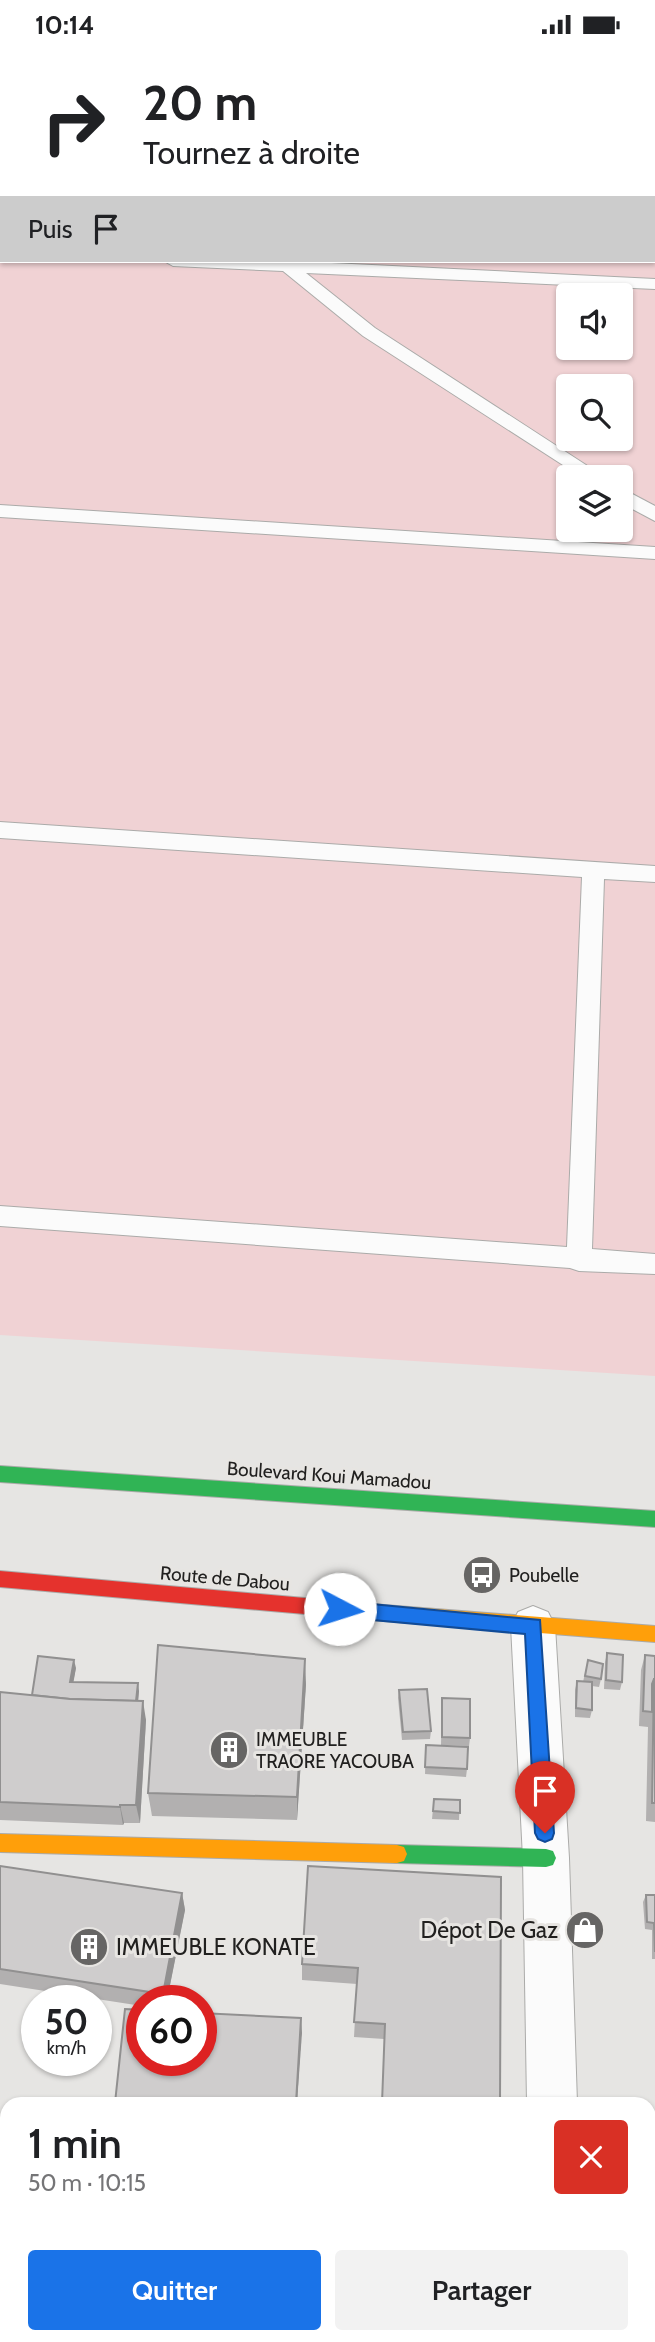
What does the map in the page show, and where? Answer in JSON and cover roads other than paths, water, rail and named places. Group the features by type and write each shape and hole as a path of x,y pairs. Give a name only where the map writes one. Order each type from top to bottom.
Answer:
{"main road":[{"name":"Boulevard Koui Mamadou","path":"0,1474 655,1519"},
{"name":"Route de Dabou","path":"0,1579 533,1626 655,1634"},
{"path":"0,1843 546,1859"}],"street":[{"path":"533,1626 546,1859 552,2097"}],"lane":[{"path":"248,263 655,284"},
{"path":"286,264 369,332 577,465"},
{"path":"633,501 655,515"},
{"path":"0,512 655,553"},
{"path":"0,830 655,874"},
{"path":"579,1261 593,869"},
{"path":"0,1216 579,1261 655,1264"}],"place":[{"name":"Poubelle","path":"482,1575"},
{"name":"IMMEUBLE TRAORE YACOUBA","path":"229,1750"},
{"name":"Dépot De Gaz","path":"585,1930"},
{"name":"IMMEUBLE KONATE","path":"89,1947"}]}
